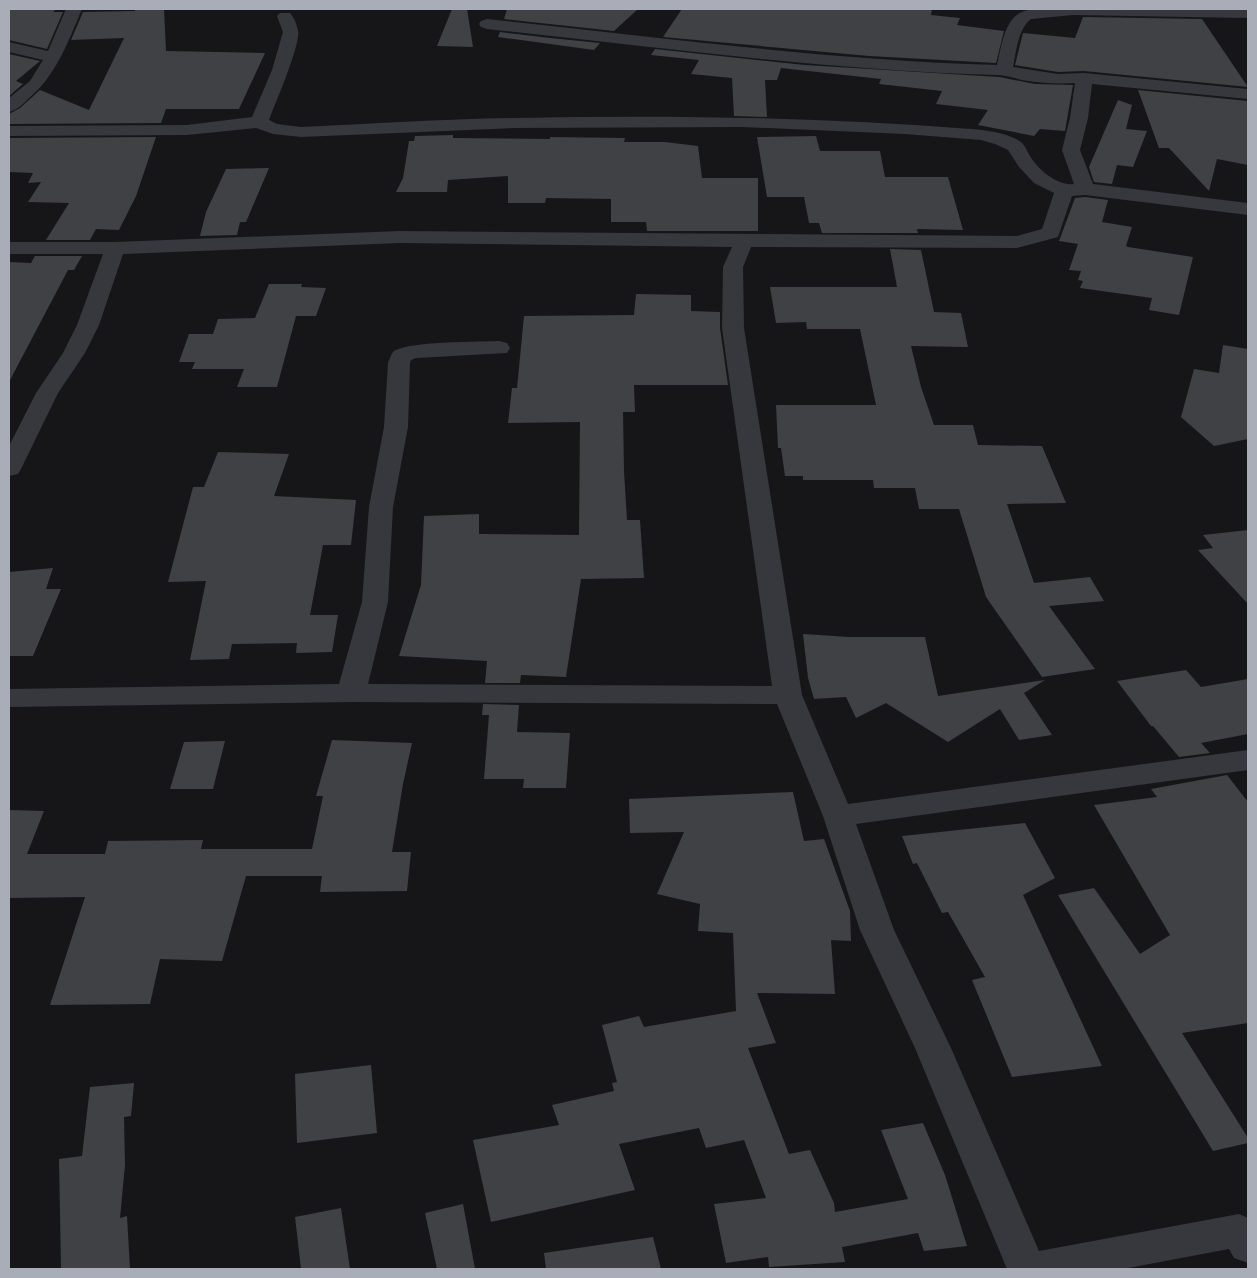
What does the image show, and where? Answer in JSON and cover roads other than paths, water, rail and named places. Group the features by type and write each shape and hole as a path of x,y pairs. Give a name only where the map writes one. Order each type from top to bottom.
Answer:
{"street":[{"path":"9,107 36,84 53,57 74,9"},
{"path":"1004,70 1012,37 1020,20 1027,14 1040,10 1248,13"},
{"path":"259,122 280,70 291,32 285,16"},
{"path":"487,24 834,61 933,68 1004,70 1022,75 1049,78 1084,78 1248,94"},
{"path":"9,47 53,57"},
{"path":"1084,78 1079,118 1071,150 1085,189"},
{"path":"9,131 187,130 259,122 273,129 301,132 515,123 743,122 905,129 982,135 1015,146 1025,163 1041,179 1064,191 1085,189 1248,208"},
{"path":"9,248 115,248 400,237 1017,242 1051,233 1064,191"},
{"path":"744,241 733,267 734,328 788,695 838,816 877,930 933,1048 1027,1269"},
{"path":"9,469 47,394 74,353 88,325 115,248"},
{"path":"351,693 375,602 381,507 396,427 402,356 414,352 500,348"},
{"path":"9,698 351,693 788,695"},
{"path":"838,816 1248,760"},
{"path":"1033,1269 1245,1235"}]}
